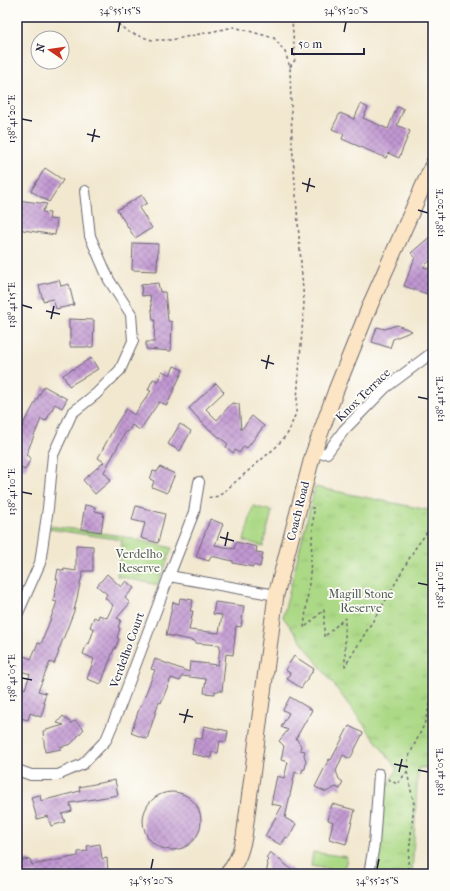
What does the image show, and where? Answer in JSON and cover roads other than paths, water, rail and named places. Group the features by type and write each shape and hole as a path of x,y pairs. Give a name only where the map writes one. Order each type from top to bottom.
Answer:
{"street":[{"name":"Coach Road","path":"227,874 236,862 244,837 276,595 313,454 370,303 433,164"},
{"path":"17,615 40,563 54,455 72,413 96,394 120,370 133,342 130,314 109,280 90,236 85,192"},
{"name":"Knox Terrace","path":"313,454 327,453 344,430 385,388 433,352"},
{"name":"Verdelho Court","path":"17,770 31,775 58,775 83,764 106,740 120,710 168,576 194,512 199,482"},
{"path":"168,576 276,595"},
{"path":"369,874 374,846 379,774"}],"park label":[{"name":"Verdelho Reserve","path":"139,561"},
{"name":"Magill Stone Reserve","path":"361,601"}]}
